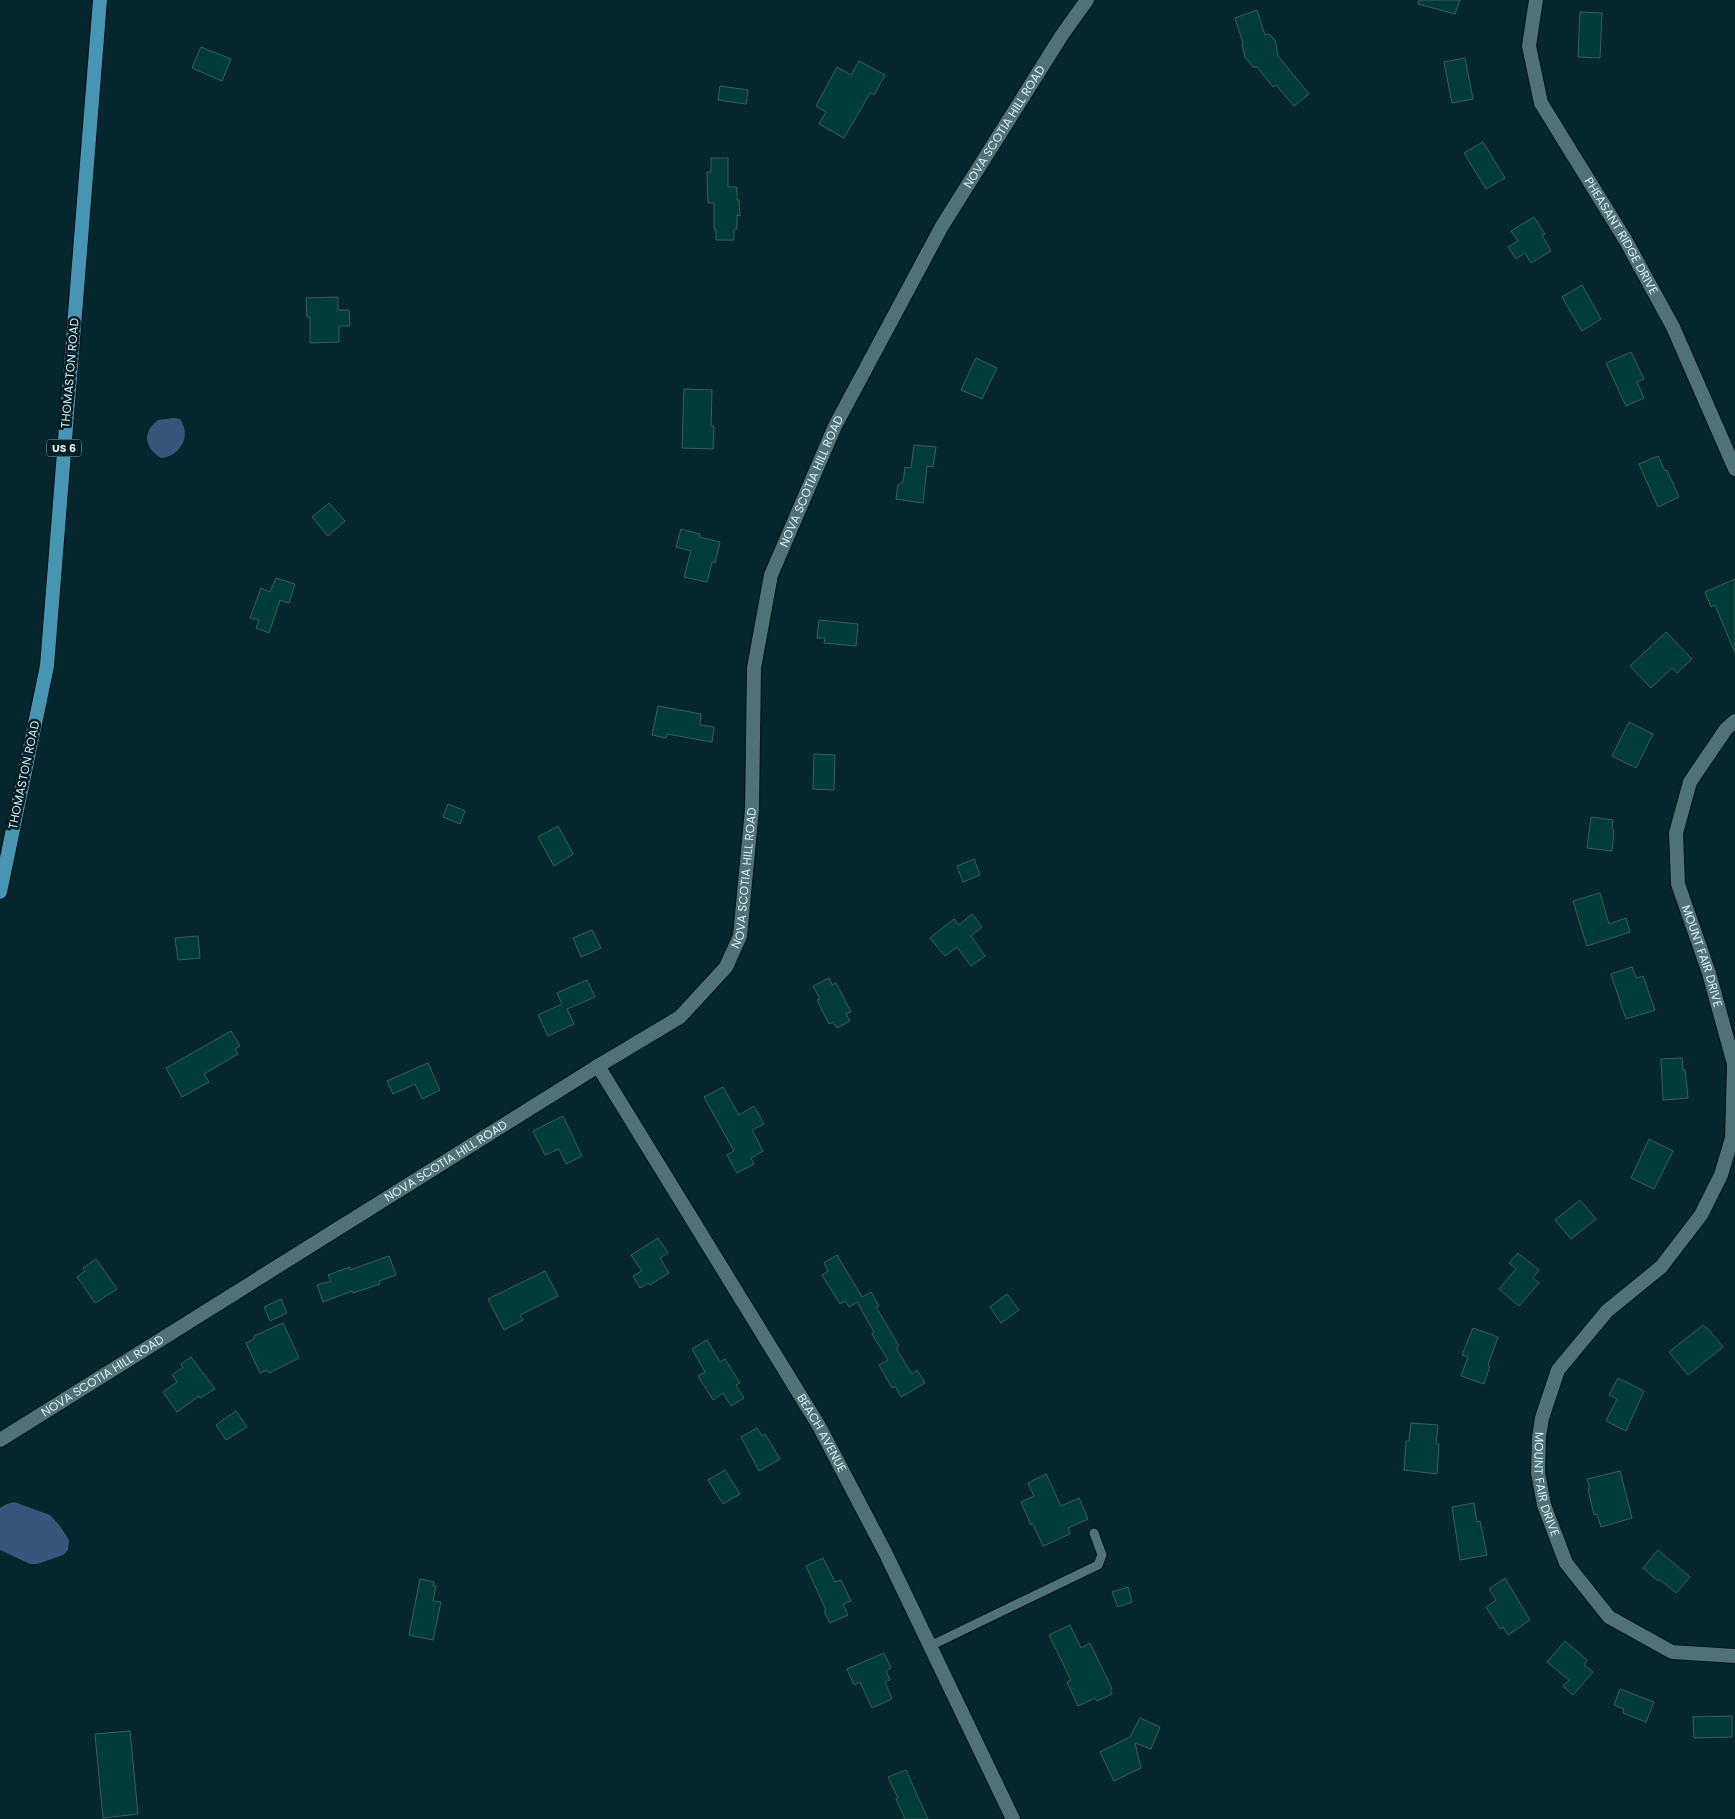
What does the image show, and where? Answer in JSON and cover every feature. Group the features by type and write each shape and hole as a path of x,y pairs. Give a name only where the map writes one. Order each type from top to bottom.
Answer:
{"main road":[{"name":"THOMASTON ROAD","path":"0,892 47,666 100,0"}],"street":[{"name":"NOVA SCOTIA HILL ROAD","path":"0,1440 598,1066 680,1017 726,967 740,936 752,809 754,668 771,575 835,426 942,226 1062,35 1087,0"},
{"name":"PHEASANT RIDGE DRIVE","path":"1536,0 1529,46 1541,103 1626,241 1672,327 1735,469"},
{"name":"MOUNT FAIR DRIVE","path":"1735,721 1726,729 1690,782 1676,833 1678,884 1709,973 1734,1064 1734,1138 1721,1175 1701,1215 1661,1267 1607,1311 1558,1370 1542,1418 1538,1437 1538,1474 1544,1505 1566,1563 1609,1616 1672,1652 1735,1656"},
{"name":"BEACH AVENUE","path":"598,1066 819,1426 884,1552 1013,1819"}],"lane":[{"path":"930,1646 1098,1565 1102,1555 1094,1533"}],"water":[{"path":"180,419 183,425 184,438 179,449 161,458 148,445 147,435 158,420"},
{"path":"14,1502 50,1515 69,1540 68,1550 63,1555 37,1564 30,1564 0,1550 0,1508"}],"building":[{"path":"1419,0 1460,0 1455,14 1418,4"},
{"path":"1257,10 1265,35 1269,34 1275,40 1278,56 1309,94 1294,106 1276,85 1273,87 1257,67 1253,67 1245,57 1243,43 1235,18"},
{"path":"1580,12 1602,13 1600,58 1578,57"},
{"path":"201,47 231,59 222,81 192,68"},
{"path":"1465,58 1473,99 1452,103 1444,62"},
{"path":"859,61 885,75 874,95 870,93 844,138 819,124 826,112 816,106 837,67 851,75"},
{"path":"720,86 748,90 746,104 718,100"},
{"path":"1483,142 1505,178 1486,189 1464,153"},
{"path":"711,158 728,158 728,187 737,187 740,216 737,215 737,229 734,230 734,240 716,240 714,203 708,203 707,172 711,172"},
{"path":"1534,217 1545,234 1542,235 1551,251 1531,263 1525,253 1516,259 1508,247 1518,241 1511,231"},
{"path":"1582,285 1601,319 1582,331 1562,297"},
{"path":"338,297 338,310 349,310 350,326 339,326 339,342 310,343 310,317 307,317 306,298"},
{"path":"1631,352 1644,379 1637,382 1644,398 1626,406 1606,363"},
{"path":"976,358 997,368 982,399 961,390"},
{"path":"684,389 712,390 711,426 714,426 713,449 682,448"},
{"path":"914,445 936,447 933,467 927,466 923,503 896,499 898,485 903,482 905,467 911,468"},
{"path":"1658,456 1665,471 1667,470 1679,497 1658,507 1639,464"},
{"path":"329,503 345,521 328,536 312,517"},
{"path":"681,529 700,534 699,537 720,542 715,563 712,562 707,582 684,577 691,551 676,547"},
{"path":"276,578 295,584 289,603 280,600 269,633 256,628 259,620 250,618 261,588 270,592"},
{"path":"1735,579 1735,653 1715,605 1711,607 1705,592"},
{"path":"819,620 858,624 856,646 824,643 825,638 817,638"},
{"path":"1666,632 1692,659 1677,673 1672,668 1651,688 1630,666"},
{"path":"658,706 701,714 700,725 714,727 712,742 667,734 666,738 652,735"},
{"path":"1629,722 1653,734 1636,768 1612,756"},
{"path":"814,754 835,755 834,790 813,789"},
{"path":"448,804 465,811 460,824 443,817"},
{"path":"1591,817 1613,820 1612,851 1587,848"},
{"path":"558,826 573,854 554,866 538,837"},
{"path":"974,859 980,875 963,882 957,866"},
{"path":"1600,893 1609,924 1626,918 1630,932 1587,946 1573,901"},
{"path":"972,914 982,927 971,936 985,956 971,966 957,947 945,956 930,938 954,919 959,925"},
{"path":"592,930 601,948 581,957 573,938"},
{"path":"198,936 200,958 178,960 175,938"},
{"path":"1632,967 1636,978 1643,976 1655,1010 1626,1019 1611,974"},
{"path":"829,978 832,985 836,983 851,1012 846,1014 850,1021 837,1028 833,1022 829,1024 817,1000 820,999 813,986"},
{"path":"587,980 595,997 567,1009 574,1024 548,1036 538,1015 562,1004 557,993"},
{"path":"231,1031 240,1046 235,1049 238,1054 204,1074 209,1082 182,1097 166,1068"},
{"path":"1682,1058 1688,1098 1663,1100 1661,1059"},
{"path":"428,1063 440,1090 422,1099 415,1084 393,1094 387,1081"},
{"path":"723,1087 739,1115 754,1106 764,1124 752,1130 763,1151 751,1158 754,1164 737,1173 727,1155 734,1151 704,1097"},
{"path":"563,1116 582,1156 566,1164 559,1149 545,1155 533,1131"},
{"path":"1649,1139 1673,1151 1654,1189 1631,1178"},
{"path":"1580,1200 1596,1219 1571,1239 1555,1220"},
{"path":"658,1238 668,1253 660,1258 669,1273 650,1285 648,1283 640,1288 633,1276 642,1271 631,1255"},
{"path":"1518,1253 1539,1270 1533,1278 1539,1283 1519,1306 1499,1289 1516,1269 1509,1263"},
{"path":"837,1255 862,1297 871,1292 879,1306 876,1307 899,1346 896,1348 912,1374 917,1370 925,1383 901,1397 895,1386 892,1388 879,1365 888,1360 872,1334 874,1332 857,1302 849,1307 845,1301 840,1304 822,1275 828,1271 824,1263"},
{"path":"389,1256 396,1275 379,1281 380,1284 353,1293 352,1291 323,1302 317,1285 331,1281 328,1275 350,1267 350,1270"},
{"path":"96,1259 117,1289 95,1303 77,1277 85,1271 83,1268"},
{"path":"545,1271 558,1296 520,1315 523,1320 504,1330 488,1299"},
{"path":"1007,1294 1019,1310 1001,1323 990,1307"},
{"path":"281,1299 287,1313 270,1321 264,1307"},
{"path":"283,1323 299,1358 269,1373 267,1370 260,1373 246,1343 255,1338 254,1336"},
{"path":"1703,1325 1723,1347 1688,1375 1669,1352"},
{"path":"1473,1328 1498,1337 1488,1365 1490,1366 1484,1384 1461,1376 1468,1357 1462,1355"},
{"path":"707,1340 720,1362 725,1359 740,1383 736,1385 744,1398 731,1406 723,1393 713,1400 698,1376 705,1372 692,1349"},
{"path":"191,1357 215,1389 200,1398 199,1396 177,1412 163,1392 177,1382 172,1375 183,1367 181,1364"},
{"path":"1618,1378 1644,1391 1626,1431 1606,1421 1617,1399 1609,1395"},
{"path":"236,1411 247,1427 226,1440 216,1425"},
{"path":"1411,1423 1438,1425 1436,1443 1439,1444 1437,1474 1404,1470 1406,1441 1409,1441"},
{"path":"757,1428 762,1436 765,1434 780,1459 759,1471 741,1437"},
{"path":"725,1470 740,1494 723,1504 708,1480"},
{"path":"1620,1471 1632,1518 1601,1527 1597,1514 1594,1515 1587,1479"},
{"path":"1046,1474 1061,1506 1079,1498 1088,1519 1068,1528 1070,1534 1043,1546 1021,1502 1034,1496 1028,1483"},
{"path":"1474,1503 1477,1522 1480,1521 1487,1555 1460,1560 1452,1507"},
{"path":"1658,1550 1690,1577 1676,1593 1643,1568"},
{"path":"823,1558 835,1582 841,1580 851,1601 843,1604 848,1615 830,1623 806,1566"},
{"path":"1505,1578 1530,1620 1508,1635 1503,1627 1500,1629 1486,1607 1496,1600 1489,1589"},
{"path":"420,1579 434,1582 433,1586 436,1586 433,1601 441,1602 433,1640 409,1635"},
{"path":"1128,1587 1132,1602 1118,1607 1112,1592"},
{"path":"1070,1625 1081,1648 1090,1643 1112,1689 1110,1690 1112,1694 1097,1701 1095,1698 1078,1706 1067,1682 1071,1680 1049,1635"},
{"path":"1565,1641 1587,1660 1584,1665 1593,1672 1573,1695 1563,1686 1569,1680 1547,1662"},
{"path":"884,1653 891,1668 886,1671 890,1680 885,1682 892,1699 872,1708 860,1682 854,1685 847,1669"},
{"path":"1620,1689 1654,1702 1646,1722 1623,1713 1624,1709 1614,1705"},
{"path":"1732,1716 1732,1737 1694,1738 1693,1717"},
{"path":"1140,1718 1160,1727 1151,1749 1135,1743 1141,1768 1114,1781 1100,1752 1130,1737"},
{"path":"130,1731 138,1814 103,1818 95,1734"},
{"path":"906,1770 928,1819 905,1819 896,1799 898,1798 888,1777"}]}
